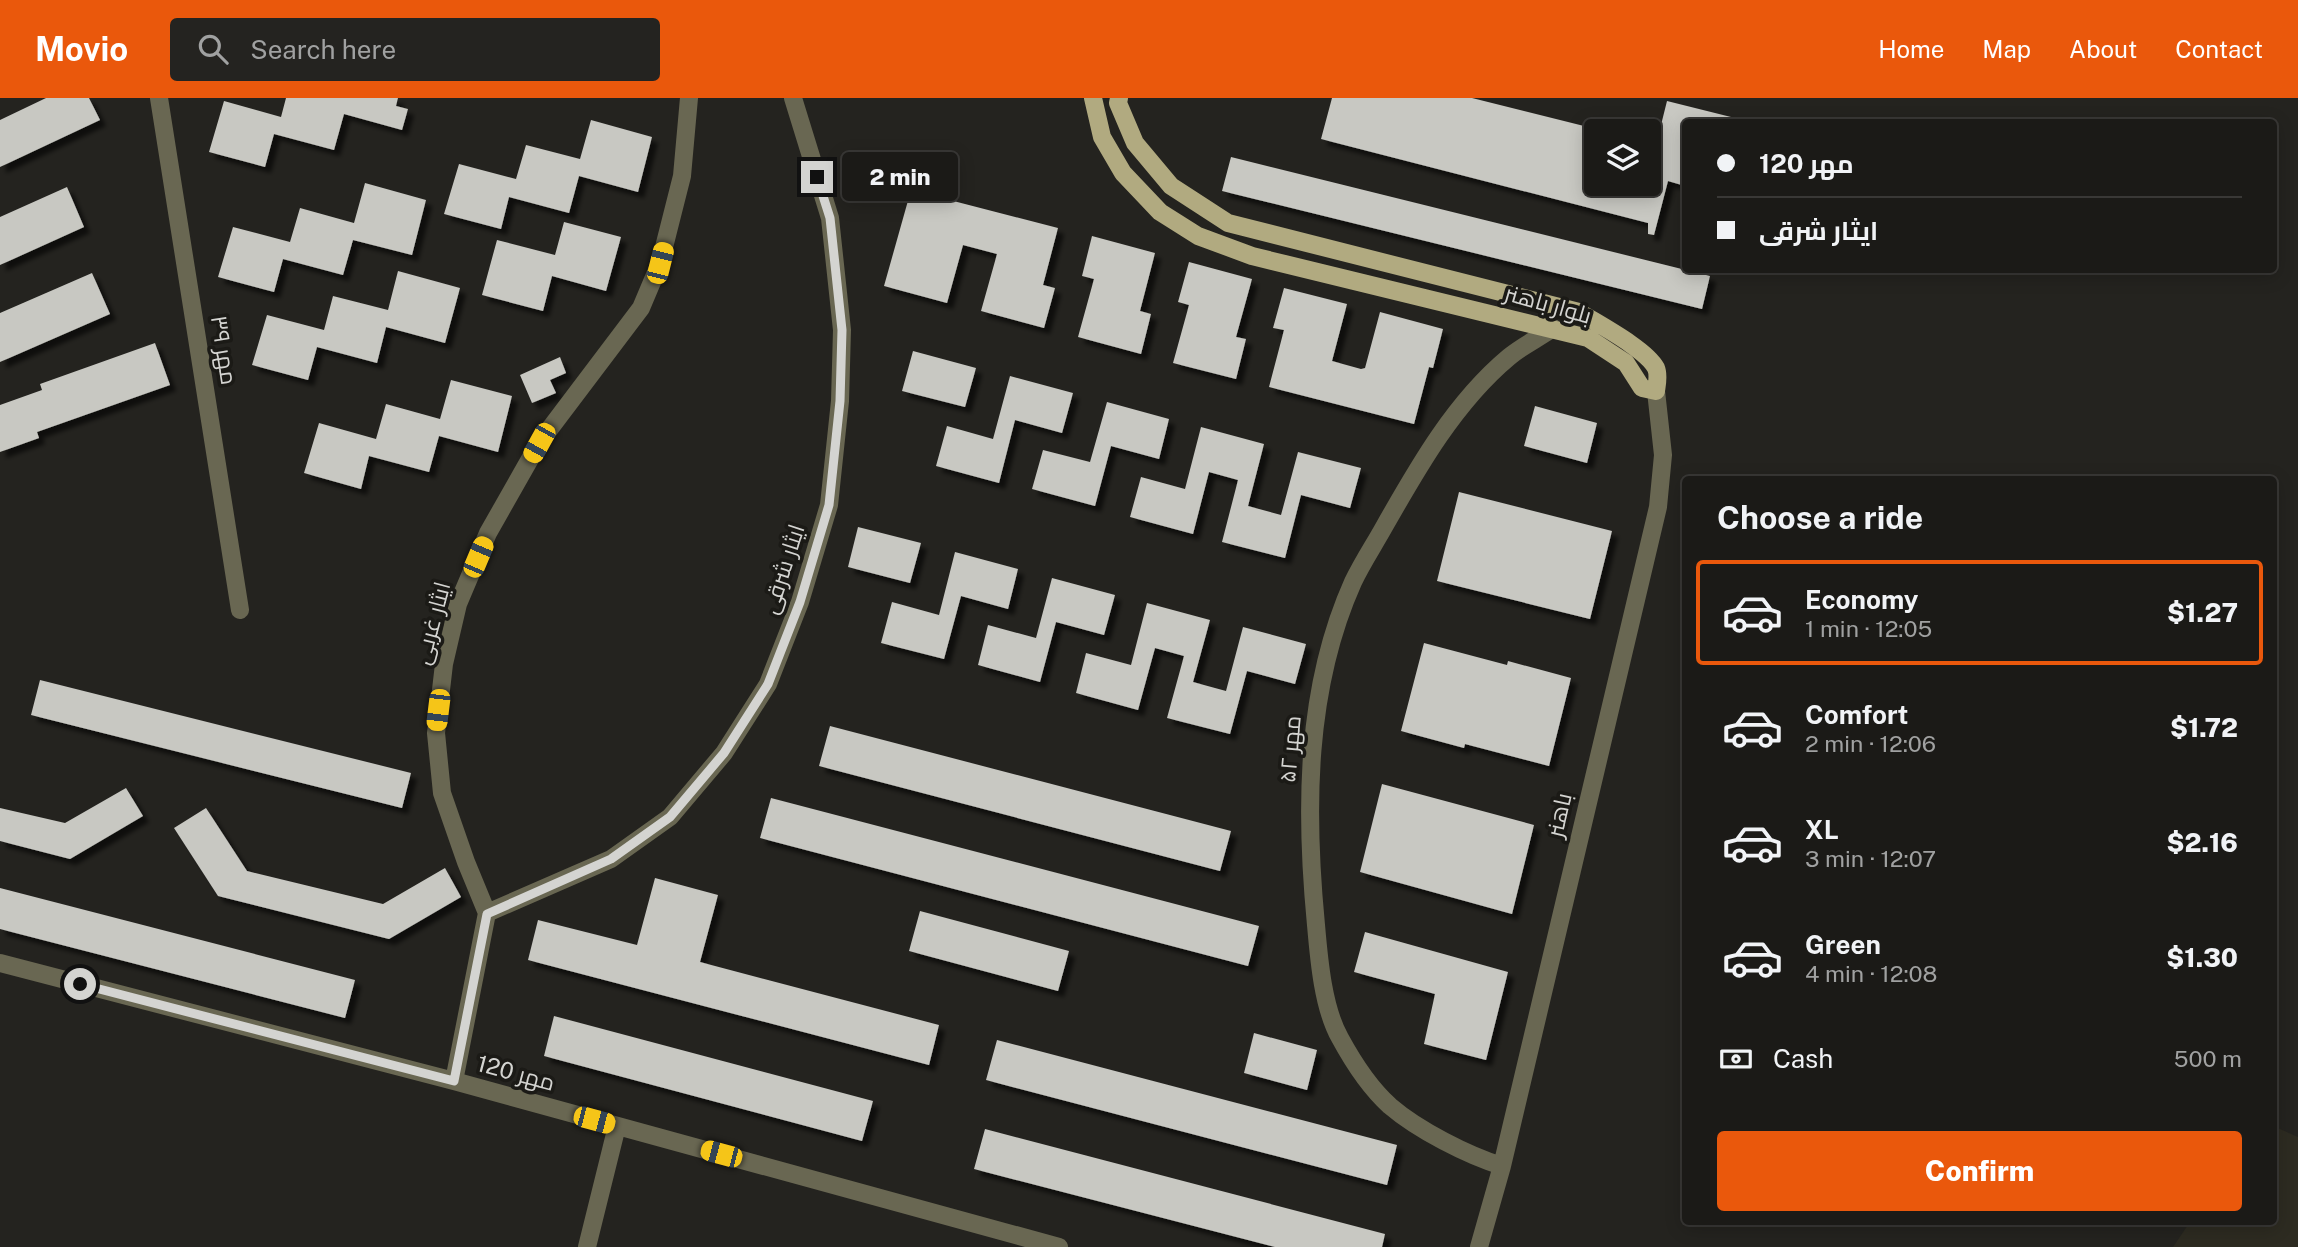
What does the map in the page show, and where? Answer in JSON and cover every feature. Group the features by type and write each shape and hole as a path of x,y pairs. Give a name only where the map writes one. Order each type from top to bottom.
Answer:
{"main road":[{"name":"بلوار باهنر","path":"1093,98 1102,137 1123,173 1160,212 1198,236 1252,256 1588,338 1626,363 1642,388 1656,391 1656,368 1628,341 1579,312 1228,223 1171,186 1135,143 1118,103 1119,98"}],"street":[{"name":"مهر ۳۹","path":"159,98 240,610"},
{"name":"ایثار غربی","path":"487,914 442,793 436,733 444,664 458,604 488,533 539,443 641,308 660,263 682,176 689,98"},
{"name":"ایثار شرقی","path":"487,914 611,859 670,817 724,753 768,684 800,602 829,505 840,401 842,330 830,218 793,98"},
{"name":"مهر ۵۲","path":"1502,1166 1475,1158 1437,1137 1391,1106 1365,1078 1339,1036 1321,978 1311,875 1310,788 1318,706 1332,641 1353,582 1411,480 1469,398 1509,357 1553,328"},
{"name":"باهنر","path":"1479,1247 1502,1166 1658,507 1662,455 1656,391"},
{"path":"454,1081 487,914"},
{"name":"مهر 120","path":"0,963 454,1081 1059,1247"},
{"path":"587,1247 617,1126"}],"shaded area":[{"path":"2277,1128 2298,1137 2298,1247 2173,1247 2188,1225 2277,1225"}],"building":[{"path":"46,98 89,98 100,120 0,167 0,120"},
{"path":"286,98 398,98 396,106 408,109 402,130 344,114 334,150 274,134 265,167 209,152 224,101 281,117"},
{"path":"1332,98 1472,98 1584,126 1584,196 1661,196 1661,125 1667,101 1731,117 1682,119 1682,185 1668,181 1654,235 1648,234 1648,223 1321,139"},
{"path":"591,120 652,137 638,192 579,176 569,213 509,197 501,229 444,214 459,164 516,179 526,145 580,159"},
{"path":"1231,157 1682,269 1682,273 1710,276 1702,309 1222,191"},
{"path":"365,183 426,200 412,255 353,240 343,275 283,259 274,292 218,277 233,227 290,242 300,208 354,223"},
{"path":"67,187 84,227 0,265 0,217"},
{"path":"911,190 1058,228 1043,285 1055,288 1044,328 981,311 997,254 963,245 947,303 884,286"},
{"path":"564,222 621,237 606,291 552,276 543,311 482,295 497,240 555,255"},
{"path":"1092,236 1155,253 1140,311 1151,314 1141,354 1078,337 1094,279 1082,276"},
{"path":"1189,262 1252,279 1236,337 1246,339 1236,379 1173,363 1189,305 1178,302"},
{"path":"398,271 460,288 445,343 386,327 377,363 317,347 308,380 252,365 267,315 324,330 333,296 388,310"},
{"path":"92,273 110,314 0,362 0,313"},
{"path":"1284,288 1347,304 1332,361 1361,369 1365,368 1380,312 1443,329 1433,368 1429,367 1414,424 1269,387 1284,330 1273,328"},
{"path":"155,343 170,385 37,432 39,438 0,452 0,405 42,390 40,384"},
{"path":"913,351 976,368 965,407 902,391"},
{"path":"560,357 566,373 550,380 556,393 532,403 520,375"},
{"path":"1010,376 1073,393 1062,433 1015,420 999,483 936,466 947,426 993,439"},
{"path":"451,380 512,396 498,452 439,436 429,472 369,456 361,489 304,473 319,423 376,439 386,404 440,419"},
{"path":"1107,402 1169,419 1159,459 1111,446 1095,506 1032,489 1043,450 1090,462"},
{"path":"1535,406 1597,423 1587,463 1524,446"},
{"path":"1201,427 1264,444 1248,506 1281,515 1298,452 1361,468 1350,508 1301,495 1285,558 1222,542 1238,480 1209,472 1193,534 1130,517 1141,477 1185,489"},
{"path":"1459,492 1612,531 1590,619 1437,581"},
{"path":"858,527 921,543 910,583 848,567"},
{"path":"955,552 1018,569 1008,609 961,596 944,659 881,643 892,602 939,615"},
{"path":"1052,578 1115,595 1104,635 1056,622 1040,682 978,665 988,625 1036,638"},
{"path":"1147,603 1210,620 1193,682 1226,691 1243,627 1306,644 1295,684 1247,671 1230,734 1167,718 1184,656 1155,648 1138,710 1076,693 1086,653 1131,665"},
{"path":"1424,643 1507,665 1508,661 1571,678 1549,766 1401,731"},
{"path":"40,680 411,773 402,808 31,715"},
{"path":"830,726 1231,831 1220,871 819,766"},
{"path":"1382,784 1534,825 1512,914 1360,872"},
{"path":"126,788 143,816 70,859 0,841 0,808 65,823"},
{"path":"771,798 1259,926 1248,966 760,838"},
{"path":"206,808 247,871 383,904 445,868 461,897 389,939 218,896 174,828"},
{"path":"655,878 718,895 700,962 939,1025 929,1065 528,960 538,920 637,945"},
{"path":"0,888 355,980 345,1018 0,929"},
{"path":"920,911 1069,951 1058,991 909,951"},
{"path":"1365,932 1508,972 1486,1060 1424,1044 1435,994 1354,972"},
{"path":"554,1016 873,1101 862,1141 544,1056"},
{"path":"1254,1033 1317,1050 1307,1090 1244,1073"},
{"path":"997,1040 1397,1145 1387,1185 986,1080"},
{"path":"985,1129 1385,1234 1382,1247 1275,1247 974,1169"}],"route":[{"path":"80,984 454,1081 487,914 611,859 670,817 724,753 768,684 800,602 829,505 840,401 842,330 830,218 817,177"}]}
